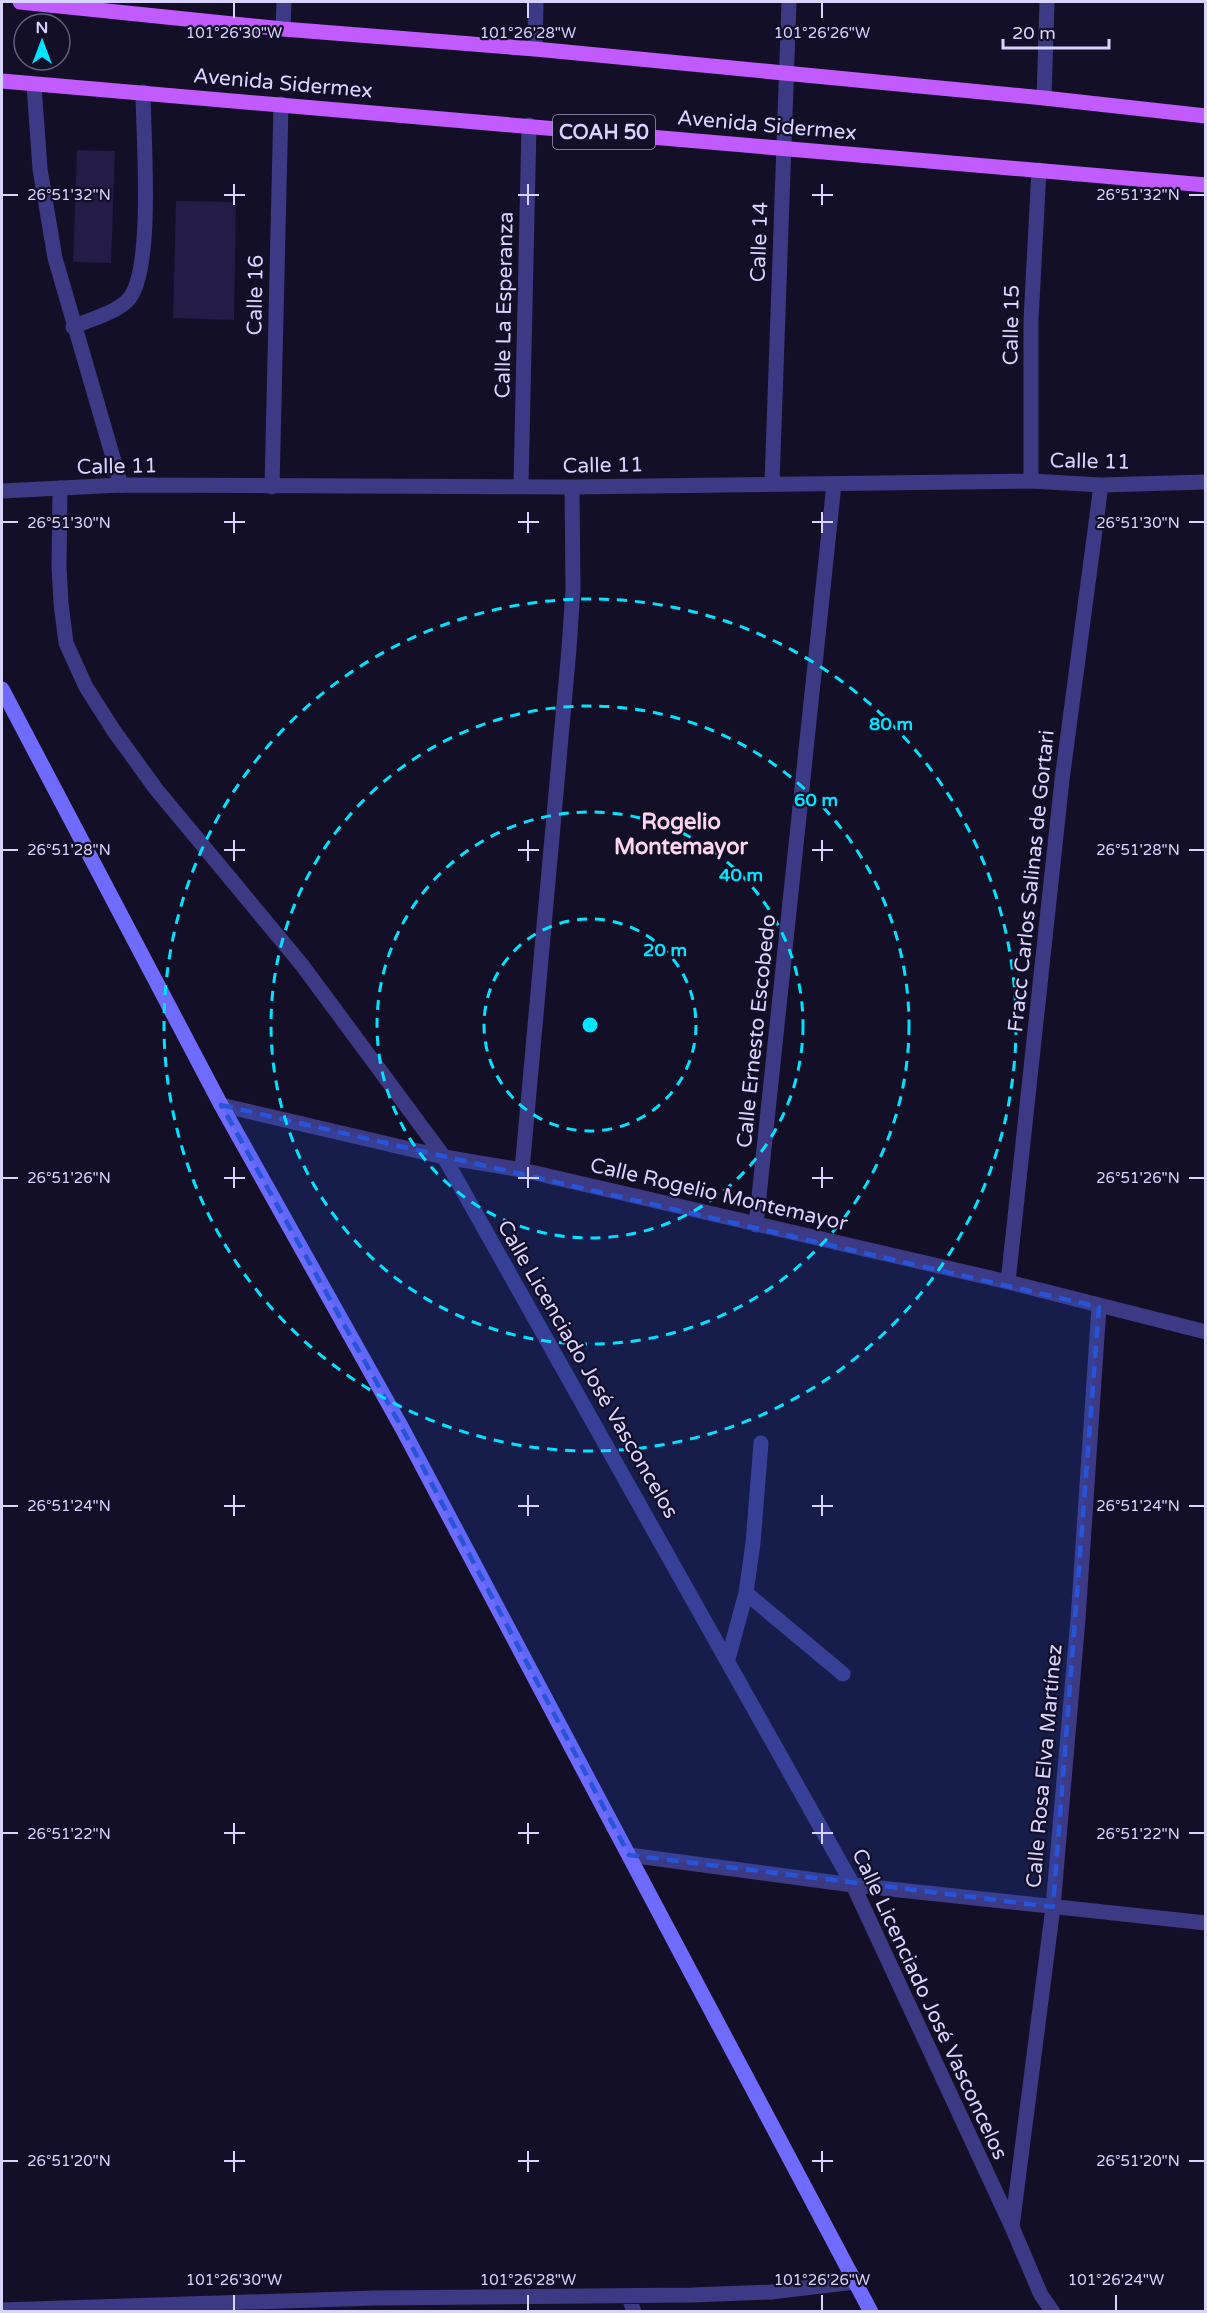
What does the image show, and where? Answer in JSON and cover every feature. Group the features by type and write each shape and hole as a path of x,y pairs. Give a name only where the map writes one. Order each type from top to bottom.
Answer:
{"main road":[{"path":"20,2 86,5 284,29 535,49 1044,98 1206,116"},
{"name":"Avenida Sidermex","path":"2,81 1206,185"},
{"path":"2,689 221,1105 402,1428 871,2312"}],"street":[{"path":"284,2 284,29"},
{"path":"535,49 536,2"},
{"name":"Calle 14","path":"772,483 789,2"},
{"path":"1044,98 1047,2"},
{"path":"34,85 40,169 55,258 73,327 121,485"},
{"path":"73,327 112,310 128,300 142,269 143,92"},
{"name":"Calle 16","path":"272,487 281,104"},
{"name":"Calle La Esperanza","path":"521,485 530,125"},
{"name":"Calle 15","path":"1031,481 1031,320 1039,170"},
{"name":"Calle 11","path":"2,491 121,485 572,486 1031,481 1101,485 1206,482"},
{"name":"Calle Ernesto Escobedo","path":"756,1225 834,484"},
{"name":"Fracc Carlos Salinas de Gortari","path":"1008,1282 1062,780 1101,485"},
{"path":"522,1170 570,639 573,589 572,486"},
{"name":"Calle Licenciado José Vasconcelos","path":"60,488 58,567 66,643 86,687 114,731 156,789 302,965 444,1157 853,1885 1041,2295 1053,2312"},
{"name":"Calle Rogelio Montemayor","path":"221,1105 444,1157 522,1170 1008,1282 1099,1307 1206,1332"},
{"name":"Calle Rosa Elva Martínez","path":"1012,2228 1053,1906 1078,1608 1099,1307"},
{"path":"728,1659 746,1593 753,1543 761,1443"},
{"path":"746,1593 843,1674"},
{"path":"629,1855 853,1885 1206,1923"},
{"path":"2,2310 124,2309 375,2298 632,2304 855,2282"}],"highlighted area":[{"path":"221,1105 1099,1307 1053,1907 629,1855 402,1428"}],"building":[{"path":"77,150 115,151 111,263 73,262"},
{"path":"176,201 236,202 234,320 173,318"}],"district":[{"name":"Rogelio Montemayor","path":"681,834"}]}
